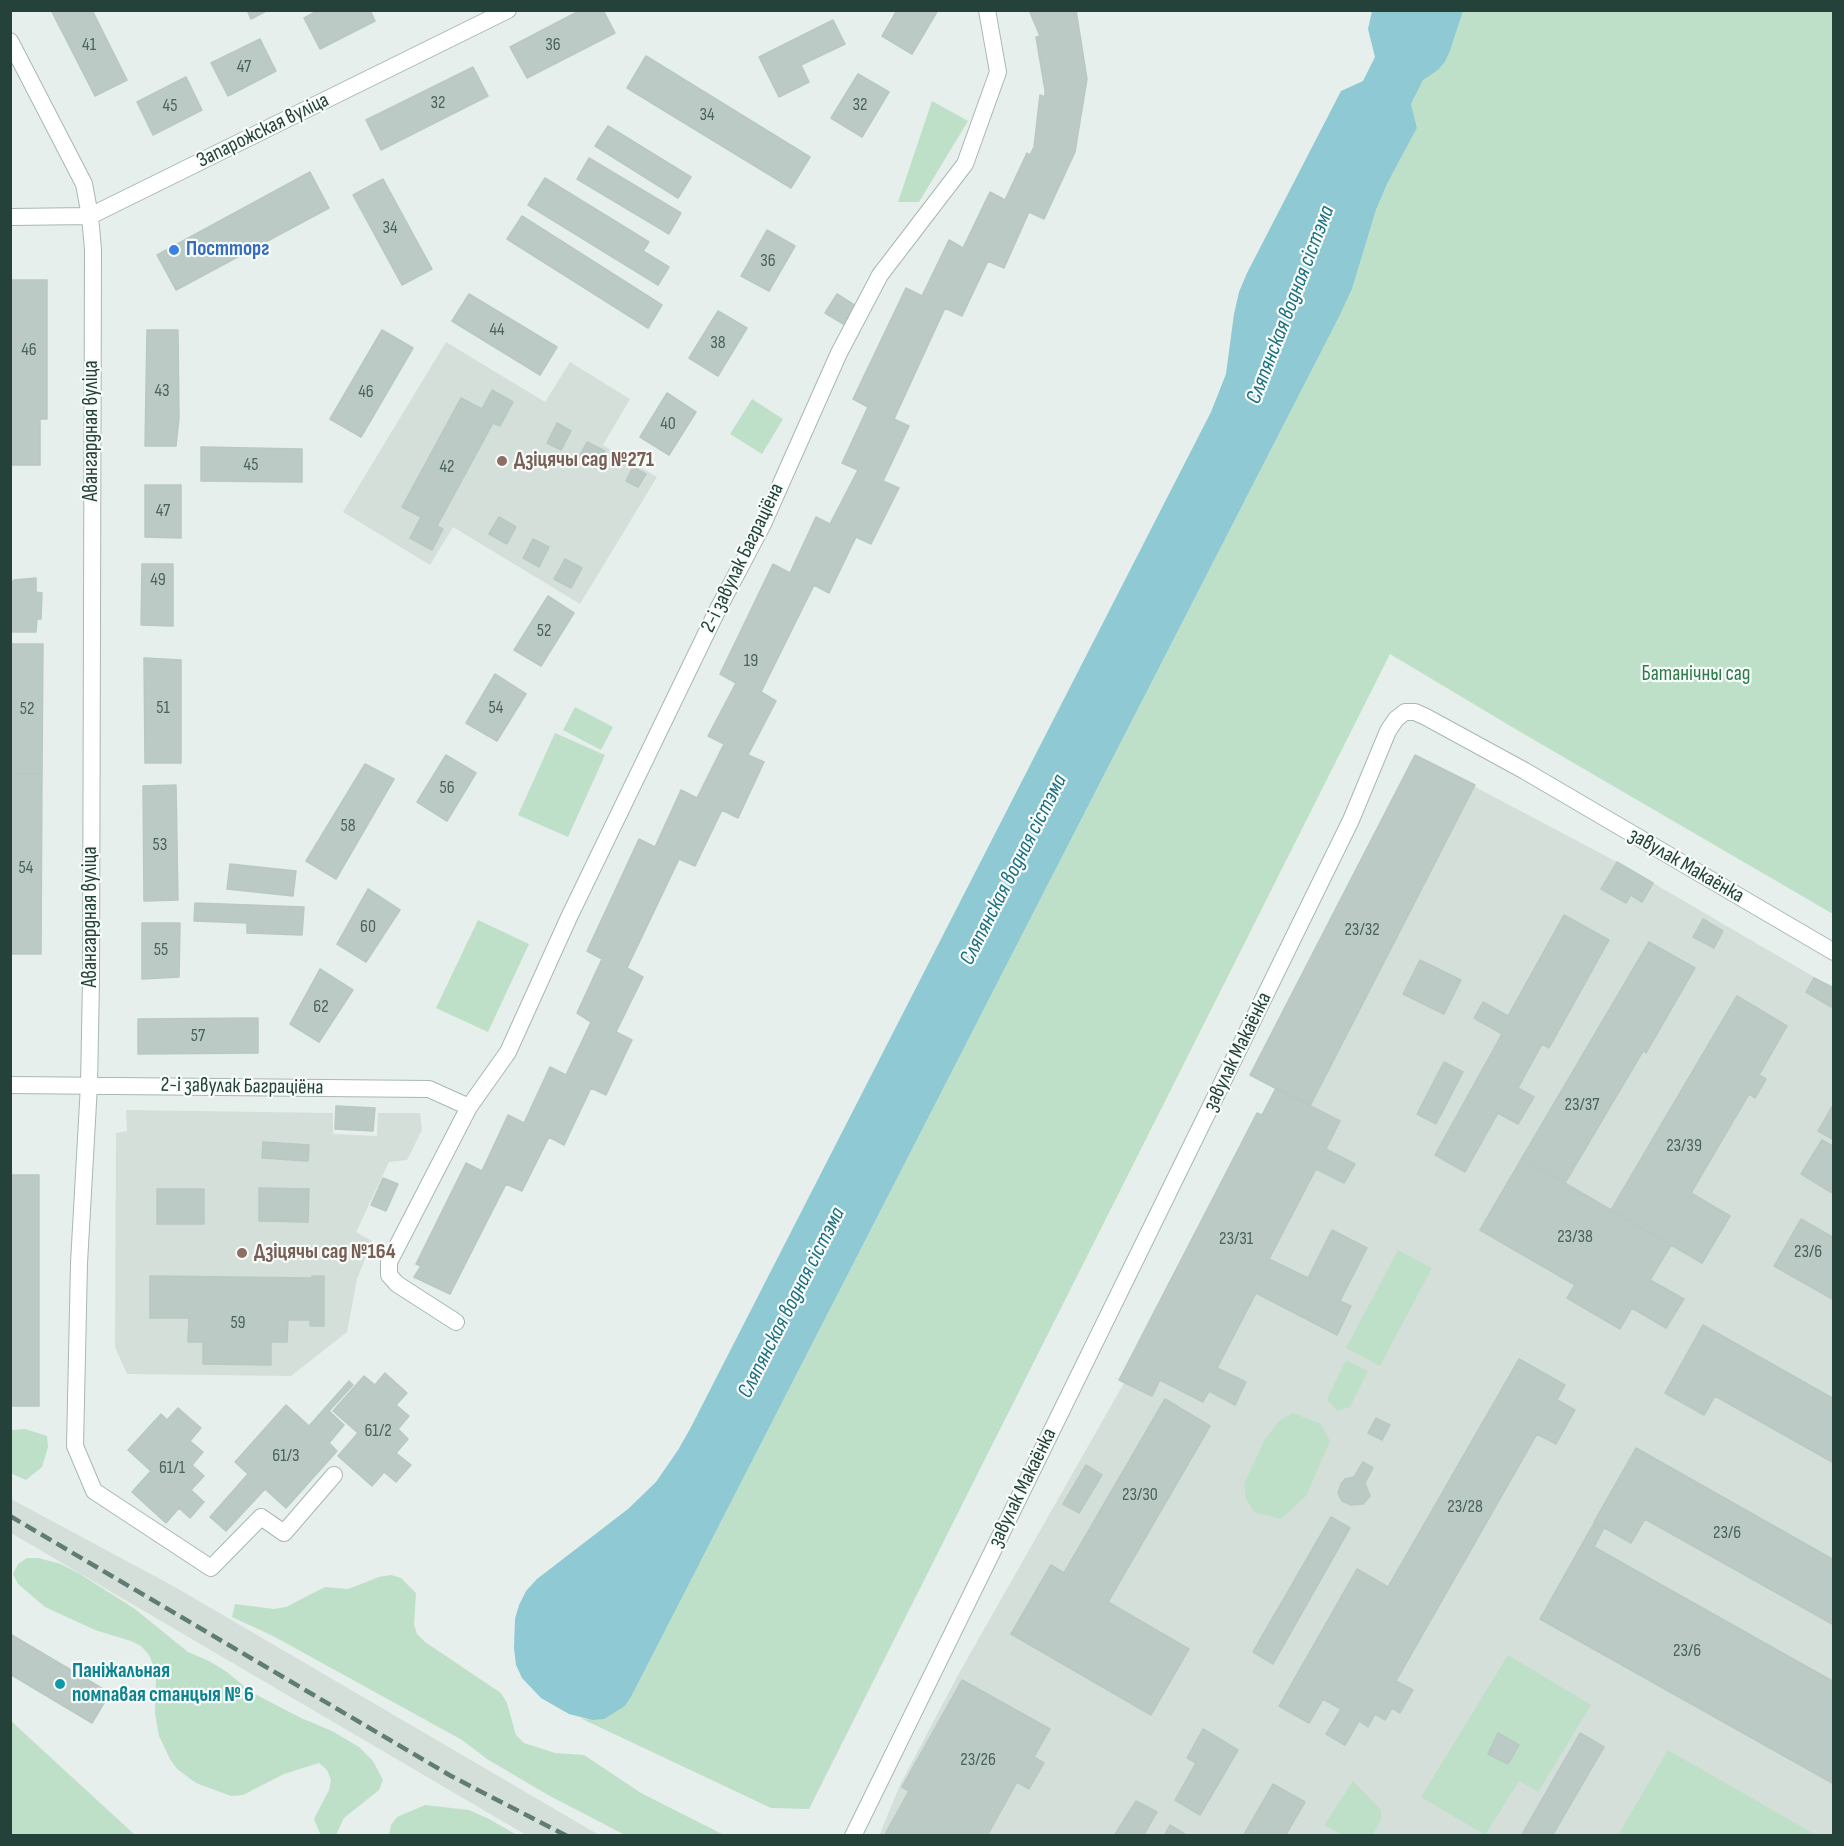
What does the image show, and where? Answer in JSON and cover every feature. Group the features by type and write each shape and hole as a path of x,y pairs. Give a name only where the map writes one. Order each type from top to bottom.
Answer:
{"street":[{"name":"Запарожская вуліца","path":"10,217 90,216 508,10"},
{"name":"2-і завулак Баграціёна","path":"456,1323 397,1284 389,1275 389,1262 469,1107 508,1052 570,915 718,609 763,524 838,353 880,275 965,164 998,72 987,10"},
{"name":"Авангардная вуліца","path":"10,41 84,184 90,216 93,297 91,980 89,1085 79,1263 75,1446 94,1491 211,1568 261,1517 284,1533 334,1475"},
{"name":"завулак Макаёнка","path":"853,1836 1224,1082 1351,820 1388,731 1396,719 1405,712 1415,712 1426,717 1525,771 1833,952"},
{"name":"2-і завулак Баграціёна","path":"10,1085 429,1089 469,1107"}],"shaded area":[{"name":"Дзіцячы сад №271","path":"446,342 545,402 570,362 630,399 603,445 657,477 580,604 453,527 430,565 343,512"},
{"path":"1415,755 1617,862 1833,988 1833,1835 879,1836 900,1785 958,1675 1124,1383 1113,1377 1119,1379 1257,1113 1262,1115 1275,1089 1250,1075"},
{"name":"Дзіцячы сад №164","path":"126,1110 333,1113 333,1134 377,1136 378,1113 420,1113 422,1130 407,1160 389,1162 356,1232 372,1241 357,1279 347,1332 291,1376 127,1374 115,1347 116,1133 127,1131"},
{"path":"11,1499 175,1587 599,1835 526,1835 11,1533"}],"green space":[{"name":"Батанічны сад","path":"1463,11 1833,11 1833,914 1390,654 809,1809 771,1808 580,1718 592,1720 625,1706 631,1697 1340,315 1352,289 1376,210 1417,128 1411,104 1423,79 1438,70 1445,62"},
{"path":"932,101 968,121 919,202 898,202"},
{"path":"752,399 783,419 762,454 730,434"},
{"path":"575,707 613,727 601,750 563,730"},
{"path":"555,733 605,755 568,837 518,815"},
{"path":"478,920 529,944 488,1032 436,1008"},
{"path":"1398,1250 1432,1268 1380,1366 1346,1348"},
{"path":"1346,1360 1368,1371 1350,1407 1337,1411 1327,1399"},
{"path":"1293,1413 1321,1424 1330,1441 1306,1496 1281,1519 1254,1512 1246,1499 1244,1484 1265,1439 1280,1420"},
{"path":"25,1429 47,1436 48,1447 42,1467 26,1480 10,1473 11,1430"},
{"path":"27,1558 38,1558 61,1564 80,1574 135,1609 188,1652 227,1672 251,1692 332,1731 359,1747 373,1761 383,1780 379,1790 344,1818 336,1835 321,1836 314,1819 329,1790 331,1780 327,1770 319,1763 284,1774 243,1795 231,1796 196,1783 177,1769 159,1736 155,1713 156,1678 149,1655 141,1646 131,1641 95,1630 45,1607 18,1584 13,1574 18,1564"},
{"path":"391,1575 401,1578 416,1593 414,1624 417,1634 425,1642 501,1693 507,1703 516,1735 524,1743 555,1753 584,1755 641,1793 724,1835 625,1835 548,1795 487,1759 462,1740 273,1636 232,1617 235,1604 274,1609 286,1607 325,1587 348,1589 379,1577"},
{"path":"1508,1655 1591,1705 1538,1792 1519,1781 1485,1835 1421,1797"},
{"path":"11,1721 135,1835 11,1835"},
{"path":"1668,1750 1816,1835 1618,1835"},
{"path":"1353,1781 1381,1810 1381,1819 1373,1835 1342,1835 1324,1825"},
{"path":"425,1805 469,1810 517,1835 389,1835 391,1825 397,1817"}],"water":[{"name":"Сляпянская водная сістэма","path":"1372,11 1463,11 1445,62 1423,80 1411,104 1417,128 1376,210 1352,289 1340,315 631,1697 625,1706 604,1719 592,1720 569,1714 541,1698 522,1678 516,1665 515,1619 519,1605 526,1591 537,1579 628,1509 656,1482 690,1429 1211,412 1226,374 1234,314 1239,292 1247,273 1341,91 1363,81 1375,57 1368,29"}],"building":[{"path":"51,10 92,10 127,80 95,96"},
{"path":"247,10 268,10 251,19"},
{"path":"319,10 370,10 375,21 320,49 304,18"},
{"path":"581,10 603,10 615,33 527,78 510,47"},
{"path":"897,10 938,10 912,54 882,36"},
{"path":"1029,10 1076,10 1087,79 1075,152 1044,219 1029,212 1004,268 988,261 962,316 945,308 894,419 909,426 883,481 899,488 871,544 856,537 829,593 814,585 761,692 776,701 748,755 764,762 738,818 722,810 695,866 679,859 627,968 643,977 616,1032 632,1040 606,1095 591,1088 564,1145 549,1137 522,1191 506,1184 450,1294 414,1277 421,1266 416,1264 466,1163 482,1171 508,1115 524,1123 550,1067 566,1075 591,1022 577,1013 602,959 587,951 639,839 655,847 681,790 697,798 724,744 708,736 736,683 720,674 773,564 790,573 816,517 830,524 858,470 842,463 868,407 853,399 906,288 922,296 949,240 963,248 990,192 1005,200 1027,153 1030,155 1034,147 1040,95 1045,97 1045,90 1036,37 1040,36"},
{"path":"833,20 845,44 801,65 809,82 779,97 759,57"},
{"path":"260,39 276,71 228,96 211,63"},
{"path":"646,56 810,157 791,188 627,88"},
{"path":"473,67 488,96 381,150 366,120"},
{"path":"858,74 889,92 862,137 831,118"},
{"path":"186,77 202,110 153,135 137,102"},
{"path":"608,126 691,177 678,198 595,146"},
{"path":"589,158 681,213 669,234 577,179"},
{"path":"310,172 329,208 176,290 157,255"},
{"path":"545,178 649,242 643,251 669,267 658,285 528,205"},
{"path":"383,179 432,269 402,285 353,195"},
{"path":"522,216 662,305 648,328 507,239"},
{"path":"767,230 795,246 769,291 741,276"},
{"path":"10,280 47,280 47,419 40,419 40,465 10,465"},
{"path":"469,294 557,347 540,375 452,321"},
{"path":"837,294 856,306 845,325 825,313"},
{"path":"718,311 747,328 718,376 689,358"},
{"path":"147,330 178,330 179,418 176,446 145,446"},
{"path":"382,330 413,348 361,437 330,419"},
{"path":"492,390 513,402 500,426 493,423 437,526 443,529 432,550 410,538 421,517 402,507 461,398 482,409"},
{"path":"667,393 696,412 669,455 640,437"},
{"path":"557,423 571,431 561,450 547,443"},
{"path":"587,442 605,451 595,468 578,459"},
{"path":"201,447 302,449 302,482 201,481"},
{"path":"633,467 646,474 638,487 626,481"},
{"path":"145,485 181,485 181,538 145,537"},
{"path":"499,517 516,527 507,544 489,534"},
{"path":"533,539 549,547 539,567 523,558"},
{"path":"565,559 582,568 571,588 554,579"},
{"path":"142,564 173,564 173,626 141,625"},
{"path":"36,578 36,592 42,593 41,619 37,619 36,632 13,632 10,627 10,585 14,580"},
{"path":"548,596 574,613 541,666 514,650"},
{"path":"10,644 43,644 42,774 10,774"},
{"path":"144,658 181,660 181,763 145,763"},
{"path":"495,674 526,694 497,741 466,723"},
{"path":"446,755 476,773 447,821 417,802"},
{"path":"1415,755 1475,785 1310,1106 1250,1075"},
{"path":"365,764 394,779 336,879 306,861"},
{"path":"10,774 42,774 41,954 10,954"},
{"path":"176,785 178,900 144,901 143,786"},
{"path":"1617,862 1653,883 1642,902 1631,895 1626,903 1601,889"},
{"path":"230,864 296,871 293,896 227,889"},
{"path":"368,889 400,910 366,962 337,944"},
{"path":"195,903 304,907 302,935 247,933 247,923 194,921"},
{"path":"1564,915 1609,940 1549,1048 1542,1044 1518,1088 1534,1097 1518,1124 1498,1113 1465,1172 1435,1155 1502,1034 1474,1018 1483,1002 1508,1016"},
{"path":"1703,919 1723,931 1714,948 1693,937"},
{"path":"142,923 180,923 179,977 142,979"},
{"path":"1649,942 1695,968 1646,1053 1643,1051 1565,1183 1522,1158"},
{"path":"1420,960 1461,980 1444,1014 1403,994"},
{"path":"320,969 353,990 319,1042 290,1024"},
{"path":"1814,978 1834,988 1834,1002 1831,1007 1806,992"},
{"path":"1737,996 1787,1026 1759,1075 1766,1079 1755,1098 1749,1094 1691,1193 1730,1216 1702,1263 1611,1210"},
{"path":"258,1018 258,1053 138,1054 138,1019"},
{"path":"1444,1062 1463,1072 1436,1124 1417,1114"},
{"path":"1276,1088 1340,1121 1326,1149 1355,1164 1344,1183 1316,1169 1269,1259 1308,1278 1332,1230 1367,1248 1340,1301 1351,1306 1337,1335 1256,1293 1217,1368 1246,1382 1235,1405 1209,1391 1203,1402 1160,1380 1152,1396 1119,1380 1257,1113 1262,1115"},
{"path":"1834,1103 1834,1140 1818,1131"},
{"path":"336,1106 375,1108 373,1131 335,1129"},
{"path":"1822,1140 1834,1147 1834,1194 1801,1174"},
{"path":"263,1142 309,1145 308,1161 262,1158"},
{"path":"1522,1158 1671,1245 1650,1280 1684,1299 1666,1328 1632,1308 1620,1329 1567,1298 1575,1285 1480,1230"},
{"path":"10,1175 39,1175 39,1406 10,1406"},
{"path":"383,1178 398,1184 386,1211 371,1205"},
{"path":"259,1188 309,1189 308,1222 259,1221"},
{"path":"157,1189 204,1189 204,1224 157,1224"},
{"path":"1801,1219 1834,1238 1834,1300 1774,1266"},
{"path":"150,1276 312,1278 312,1276 324,1276 324,1326 310,1326 310,1320 288,1320 287,1342 271,1342 271,1365 203,1364 203,1342 188,1342 189,1318 150,1318"},
{"path":"1703,1325 1834,1399 1834,1463 1715,1396 1704,1415 1665,1393"},
{"path":"1519,1359 1565,1385 1557,1400 1575,1410 1556,1444 1537,1434 1396,1681 1413,1690 1400,1713 1392,1708 1385,1720 1375,1714 1368,1727 1359,1721 1345,1745 1326,1734 1341,1709 1323,1699 1309,1723 1279,1706 1357,1569 1388,1587"},
{"path":"385,1373 407,1393 396,1405 409,1416 398,1429 408,1439 396,1453 411,1465 396,1482 384,1472 372,1486 338,1456 358,1433 333,1411 364,1376 375,1385"},
{"path":"349,1381 353,1385 329,1411 344,1425 329,1443 337,1451 286,1508 265,1489 226,1531 210,1517 248,1474 235,1462 286,1405 309,1426"},
{"path":"1165,1399 1210,1426 1108,1602 1189,1649 1151,1715 1011,1634 1051,1565 1064,1573"},
{"path":"178,1408 201,1428 190,1441 203,1452 192,1465 204,1476 191,1490 204,1502 190,1518 179,1508 166,1523 132,1492 151,1471 128,1450 161,1414 167,1420"},
{"path":"1376,1418 1390,1425 1382,1440 1368,1433"},
{"path":"1636,1448 1834,1560 1834,1625 1645,1519 1631,1543 1594,1522"},
{"path":"1363,1462 1373,1468 1365,1483 1370,1496 1363,1504 1351,1505 1342,1501 1338,1493 1345,1479 1354,1477"},
{"path":"1086,1465 1102,1475 1079,1513 1063,1504"},
{"path":"1331,1517 1350,1528 1273,1664 1253,1652"},
{"path":"1594,1523 1604,1528 1594,1547 1834,1682 1834,1784 1540,1619"},
{"name":"Паніжальная помпавая станцыя № 6","path":"10,1634 110,1693 92,1723 10,1674"},
{"path":"962,1680 1050,1729 1034,1757 1044,1763 1029,1789 1017,1782 987,1836 884,1836 909,1791 902,1787"},
{"path":"1203,1729 1238,1750 1200,1815 1175,1800 1196,1763 1187,1758"},
{"path":"1498,1733 1519,1745 1508,1764 1488,1754"},
{"path":"1580,1733 1604,1747 1552,1836 1521,1836"},
{"path":"1273,1784 1305,1802 1285,1836 1243,1836"},
{"path":"1136,1801 1157,1812 1143,1836 1114,1836"},
{"path":"1170,1825 1188,1836 1164,1836"}],"railway":[{"path":"10,1516 451,1776 567,1836"}],"place":[{"name":"Постторг","path":"174,250"},
{"name":"Дзіцячы сад №271","path":"502,461"},
{"name":"Дзіцячы сад №164","path":"242,1253"},
{"name":"Паніжальная помпавая станцыя № 6","path":"60,1684"}]}
